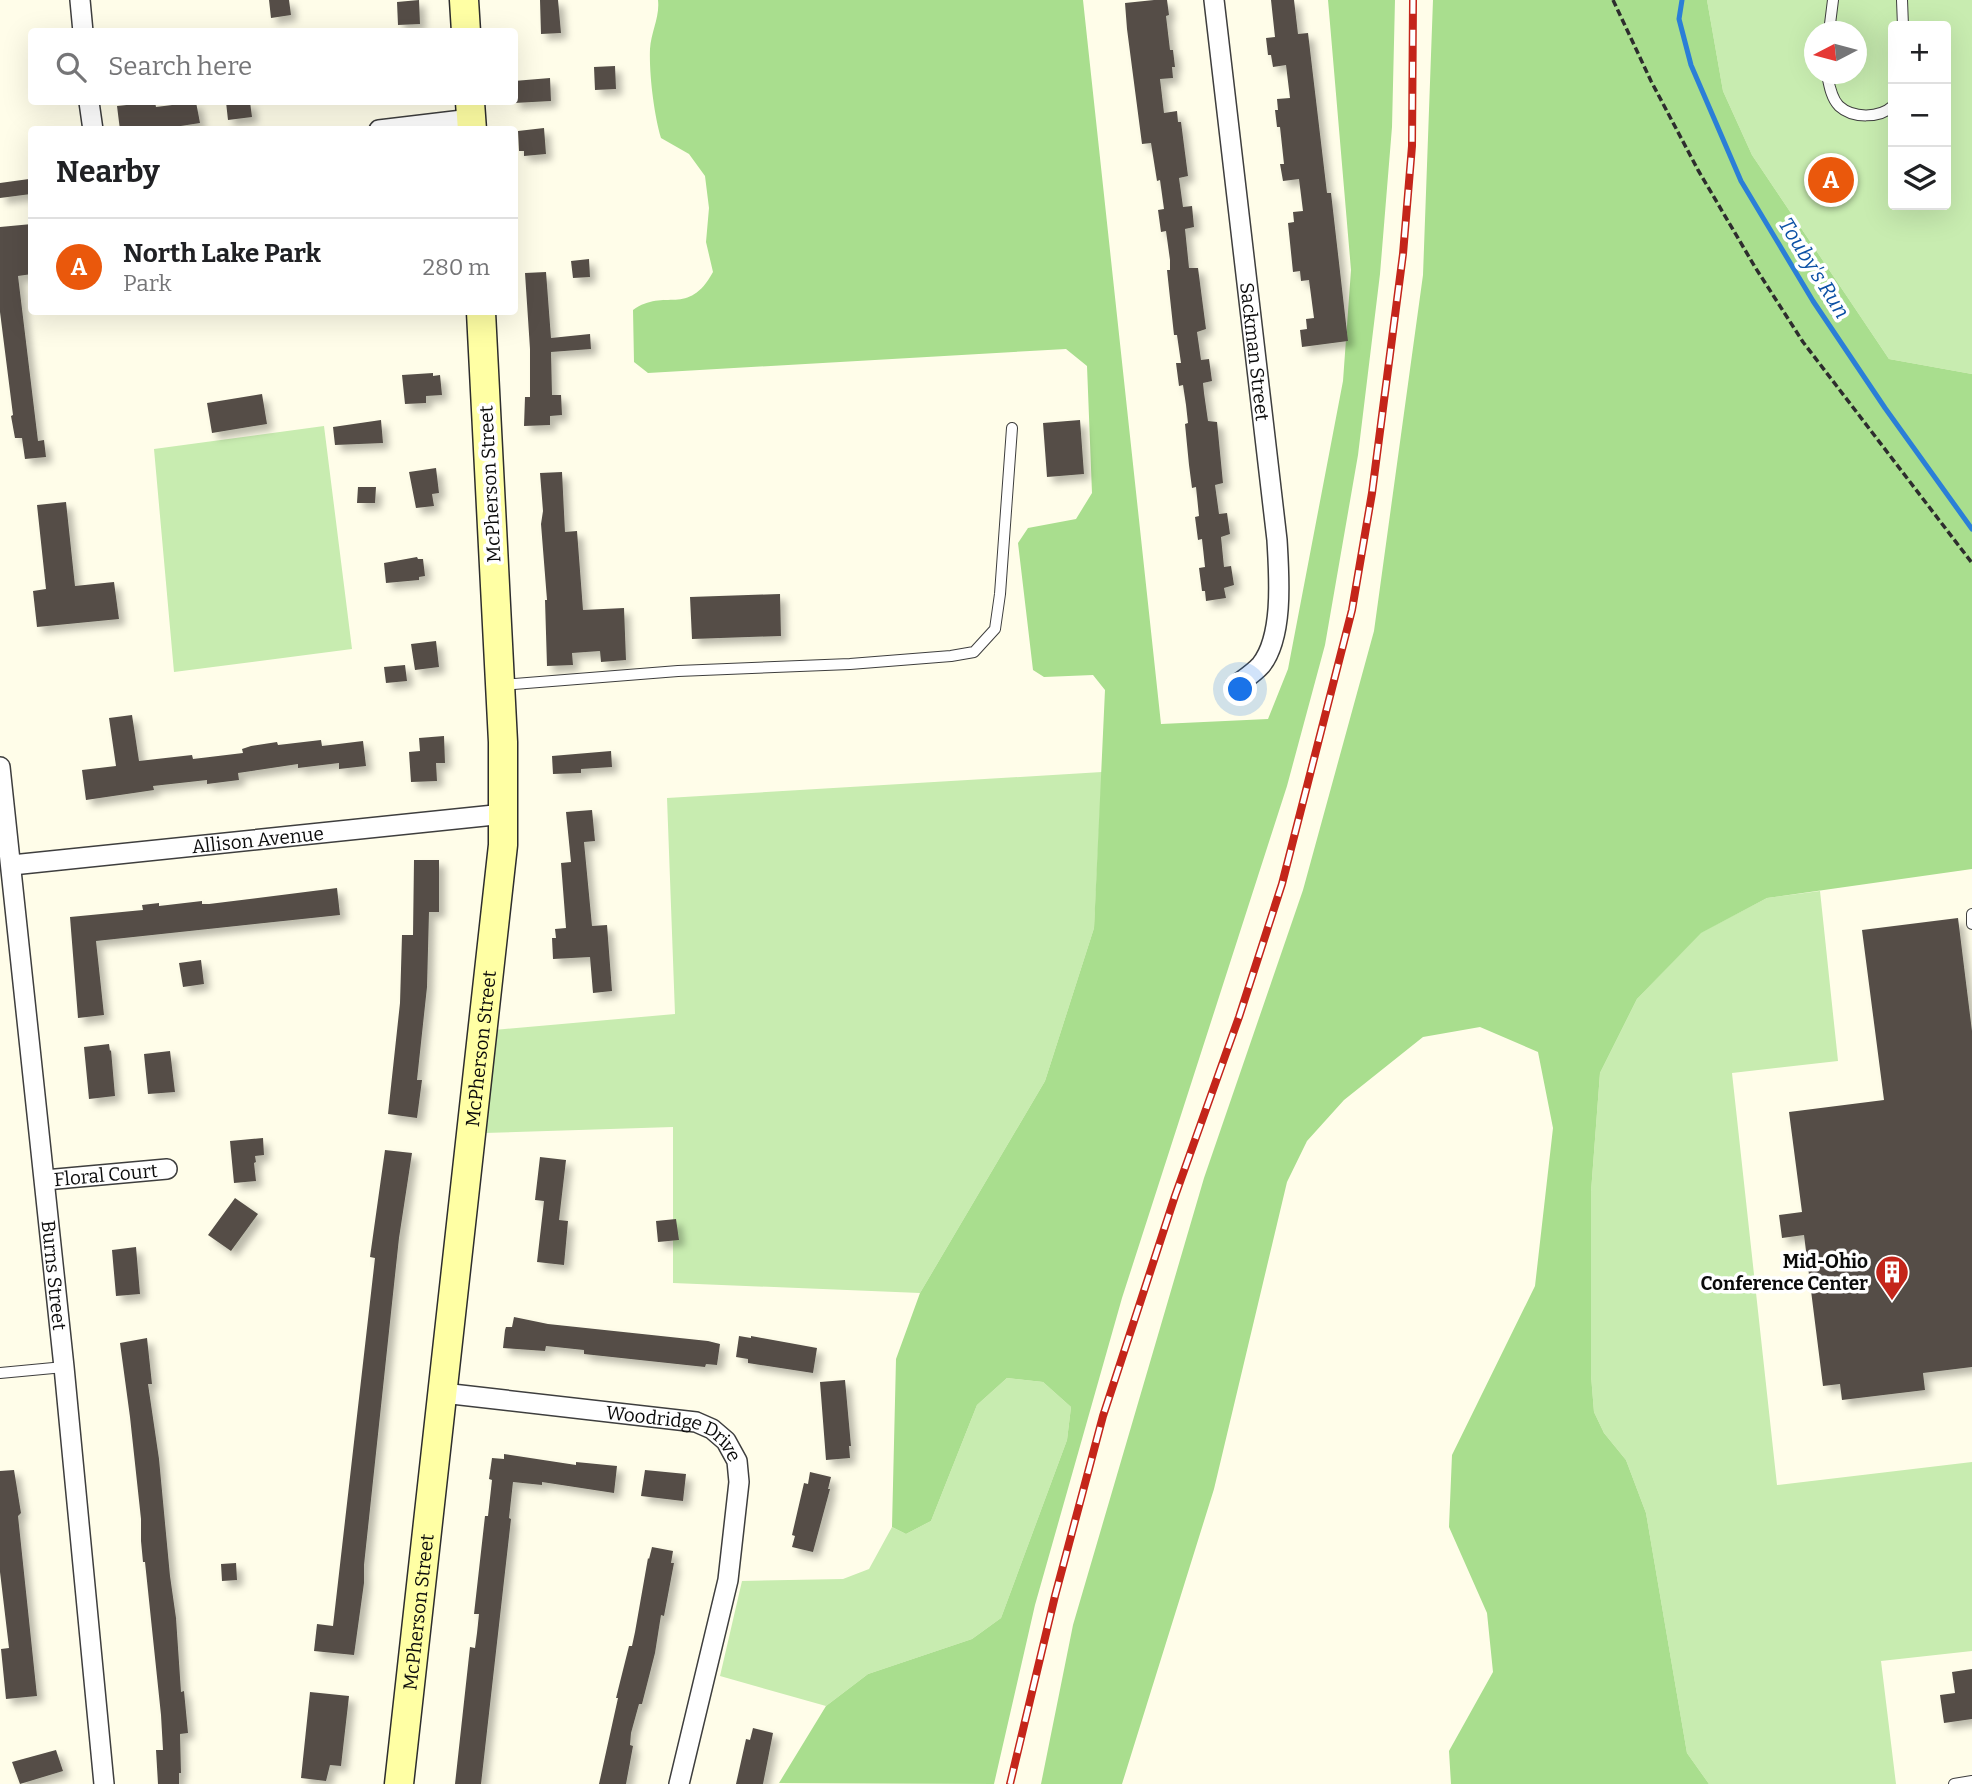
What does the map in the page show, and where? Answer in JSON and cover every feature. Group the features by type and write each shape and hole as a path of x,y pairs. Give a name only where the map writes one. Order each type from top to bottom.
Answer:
{"street":[{"path":"80,0 83,28"},
{"path":"464,0 466,28"},
{"name":"Sackman Street","path":"1214,0 1277,540 1280,587 1277,622 1267,655 1260,667 1235,686"},
{"path":"89,105 92,126"},
{"path":"407,126 471,117"},
{"name":"McPherson Street","path":"400,1784 500,875 504,814 501,685 481,315"},
{"name":"Burns Street","path":"0,768 4,841 12,865 104,1784"},
{"name":"Allison Avenue","path":"12,865 504,814"},
{"name":"Floral Court","path":"45,1180 167,1168"},
{"name":"Woodridge Drive","path":"443,1393 696,1422 712,1429 726,1441 737,1461 739,1482 728,1580 679,1784"}],"lane":[{"path":"1830,21 1833,0"},
{"path":"1902,0 1903,21"},
{"path":"1829,84 1839,106 1855,114 1879,115 1888,109"},
{"path":"501,685 678,671 862,663 974,652 995,629 1012,428"},
{"path":"1972,915 1972,925"},
{"path":"0,1373 64,1367"},
{"path":"1954,1783 1972,1781"}],"path":[{"path":"1613,0 1651,81 1698,170 1755,267 1803,342 1972,563"}],"green space":[{"path":"658,0 1083,0 1161,724 1268,719 1288,669 1343,381 1351,270 1328,0 1395,0 1392,127 1380,274 1358,455 1325,645 1287,786 1122,1298 1035,1605 994,1784 779,1783 826,1706 868,1674 972,1639 1001,1618 1067,1440 1071,1407 1043,1382 1007,1378 977,1405 931,1521 906,1534 892,1527 896,1359 920,1293 1045,1081 1094,928 1105,690 1093,675 1044,677 1033,670 1018,543 1028,528 1076,519 1092,493 1087,366 1066,349 648,373 634,362 633,310 655,301 676,300 694,294 704,286 713,272 706,242 709,208 705,176 689,154 661,138 656,117 650,49"},
{"path":"1433,0 1707,0 1723,91 1752,155 1889,359 1972,374 1972,869 1767,898 1701,933 1637,999 1600,1073 1591,1192 1591,1375 1594,1412 1604,1433 1626,1460 1646,1513 1687,1753 1709,1784 1451,1784 1449,1751 1493,1672 1487,1613 1449,1527 1452,1455 1535,1286 1553,1128 1538,1052 1480,1027 1423,1037 1344,1100 1307,1141 1287,1182 1214,1489 1122,1784 1041,1784 1073,1625 1204,1178 1303,890 1374,631 1423,275"},
{"path":"1707,0 1972,0 1972,374 1889,359 1752,155 1723,91"},
{"path":"324,426 352,649 174,672 154,449"},
{"path":"1102,772 1094,928 1045,1081 920,1293 673,1283 673,1127 484,1133 494,1030 675,1014 667,798"},
{"path":"1820,891 1838,1061 1732,1073 1777,1485 1972,1462 1972,1651 1881,1661 1896,1784 1709,1784 1687,1753 1646,1513 1626,1460 1604,1433 1594,1412 1591,1375 1591,1192 1600,1073 1637,999 1700,933 1767,898"},
{"path":"1007,1378 1043,1382 1071,1407 1067,1440 1001,1618 972,1639 868,1674 826,1706 720,1676 742,1581 843,1579 869,1569 892,1527 906,1534 931,1521 977,1405"}],"building":[{"path":"269,0 289,0 291,15 271,18"},
{"path":"419,0 420,24 398,25 397,2"},
{"path":"540,0 558,0 561,33 541,34"},
{"path":"1167,0 1170,50 1173,50 1175,67 1172,67 1173,78 1160,79 1164,113 1177,111 1178,122 1181,122 1188,176 1179,178 1183,207 1192,206 1194,227 1185,229 1189,268 1198,268 1206,329 1197,332 1201,360 1209,359 1212,381 1203,383 1204,393 1208,421 1217,422 1223,483 1215,485 1219,514 1227,513 1230,534 1221,537 1224,567 1231,566 1234,585 1224,588 1226,598 1206,601 1199,568 1205,567 1202,539 1198,540 1195,517 1199,516 1196,487 1192,488 1189,465 1186,405 1183,385 1179,386 1176,363 1181,363 1177,335 1174,335 1167,270 1170,270 1170,260 1166,231 1161,232 1158,210 1164,209 1160,180 1157,181 1151,143 1142,144 1127,29 1125,3"},
{"path":"1271,0 1294,0 1298,34 1308,33 1327,193 1331,193 1348,341 1302,347 1300,330 1307,329 1306,319 1314,318 1309,280 1301,281 1300,271 1293,272 1288,223 1294,222 1293,212 1303,211 1299,179 1283,181 1280,164 1284,164 1280,127 1277,127 1275,110 1278,110 1277,99 1290,98 1286,65 1273,67 1271,55 1268,55 1266,38 1275,37"},
{"path":"615,66 616,89 595,90 594,67"},
{"path":"550,78 551,101 518,103 518,81"},
{"path":"197,105 200,123 181,126 120,126 117,106"},
{"path":"226,105 250,105 252,117 228,120"},
{"path":"544,128 546,154 524,156 524,151 519,151 518,131"},
{"path":"28,179 28,194 0,198 0,183"},
{"path":"28,224 28,275 18,276 38,441 44,440 46,457 25,459 22,438 15,438 0,312 0,227"},
{"path":"589,259 590,277 573,278 571,261"},
{"path":"546,272 551,338 590,334 591,349 551,352 552,395 561,395 562,415 550,416 550,425 524,426 525,397 530,397 525,273"},
{"path":"433,373 433,376 440,375 442,395 426,396 426,403 405,404 402,375"},
{"path":"262,394 267,424 212,433 207,403"},
{"path":"381,420 383,443 335,445 333,427"},
{"path":"1080,420 1084,474 1047,477 1043,423"},
{"path":"436,468 439,493 432,494 434,506 416,508 409,472"},
{"path":"562,472 565,532 577,531 583,610 624,608 626,660 601,662 600,651 572,653 573,665 547,666 547,600 540,473"},
{"path":"358,487 376,487 375,503 357,503"},
{"path":"66,502 75,586 114,582 119,619 37,627 33,591 46,589 37,505"},
{"path":"417,557 423,559 425,576 419,577 419,580 386,583 384,563"},
{"path":"780,594 781,636 692,639 690,597"},
{"path":"436,641 439,667 415,670 411,644"},
{"path":"405,665 407,681 386,683 384,667"},
{"path":"132,715 139,761 192,755 193,759 243,753 242,749 251,746 277,742 278,745 321,740 322,746 363,741 366,766 339,769 339,763 298,768 298,764 238,773 239,780 207,784 207,780 153,786 154,790 86,800 82,770 116,766 109,718"},
{"path":"444,736 445,763 436,763 437,781 411,782 409,752 420,751 419,738"},
{"path":"611,751 612,767 581,769 581,773 553,774 552,756"},
{"path":"592,810 595,841 584,842 592,926 607,925 612,991 593,993 590,957 553,959 552,938 556,938 555,929 566,928 561,863 571,862 566,812"},
{"path":"414,860 439,860 439,912 429,912 427,987 417,1080 422,1080 417,1118 388,1114 400,1003 402,935 413,935"},
{"path":"337,888 340,915 96,941 104,1015 78,1018 70,917 143,910 142,905 159,903 159,906 202,901 202,904 209,904"},
{"name":"Mid-Ohio Conference Center","path":"1958,918 1972,1031 1972,1367 1923,1373 1925,1390 1842,1400 1840,1384 1823,1386 1804,1235 1782,1238 1779,1215 1802,1212 1789,1112 1884,1100 1862,930"},
{"path":"201,960 204,984 183,987 179,963"},
{"path":"109,1044 115,1096 89,1099 84,1047"},
{"path":"170,1051 175,1092 148,1094 144,1054"},
{"path":"263,1138 264,1155 255,1156 256,1181 234,1183 230,1141"},
{"path":"385,1150 412,1153 399,1238 364,1583 354,1655 314,1651 317,1624 333,1626 375,1258 370,1257"},
{"path":"540,1157 566,1160 559,1220 568,1221 564,1265 537,1262 544,1201 535,1200"},
{"path":"235,1198 258,1214 231,1251 208,1235"},
{"path":"676,1219 679,1240 658,1242 656,1221"},
{"path":"136,1247 140,1294 116,1296 112,1250"},
{"path":"514,1317 548,1324 708,1341 720,1344 717,1365 706,1364 705,1367 584,1354 584,1350 546,1346 545,1351 503,1348 506,1327 512,1327"},
{"path":"739,1336 817,1348 813,1373 748,1363 748,1359 736,1357"},
{"path":"147,1338 152,1384 148,1384 159,1459 181,1692 184,1691 188,1733 180,1734 179,1784 158,1784 156,1750 163,1750 161,1715 120,1343"},
{"path":"845,1380 850,1458 826,1460 820,1382"},
{"path":"504,1454 576,1465 576,1462 617,1466 614,1493 542,1482 542,1485 513,1482 481,1784 455,1784 470,1647 475,1648 477,1633 479,1614 474,1614 485,1516 488,1516 492,1458 504,1459"},
{"path":"14,1470 21,1513 18,1516 37,1696 6,1699 1,1649 9,1648 0,1572 0,1471"},
{"path":"645,1470 686,1474 683,1501 641,1496"},
{"path":"810,1472 831,1477 813,1552 792,1547 795,1536 792,1535 804,1483 808,1484"},
{"path":"652,1547 673,1551 671,1563 674,1563 664,1616 661,1615 655,1653 642,1704 639,1704 631,1733 630,1745 633,1746 626,1784 599,1784 616,1698 629,1646 632,1646"},
{"path":"236,1563 237,1580 222,1581 221,1564"},
{"path":"1972,1669 1972,1719 1944,1723 1940,1695 1955,1693 1952,1672"},
{"path":"310,1692 349,1696 341,1766 330,1765 326,1781 301,1778"},
{"path":"753,1728 773,1733 763,1784 736,1784 746,1739 750,1740"},
{"path":"56,1750 63,1771 20,1784 12,1762"}],"waterway":[{"name":"Touby's Run","path":"1682,0 1679,19 1691,65 1741,181 1813,301 1885,408 1972,529"}],"railway":[{"path":"1010,1784 1055,1596 1103,1416 1282,884 1352,610 1372,493 1403,254 1412,146 1413,0"}],"place":[{"name":"North Lake Park","path":"1831,180"},
{"name":"Mid-Ohio Conference Center","path":"1892,1302"}]}
